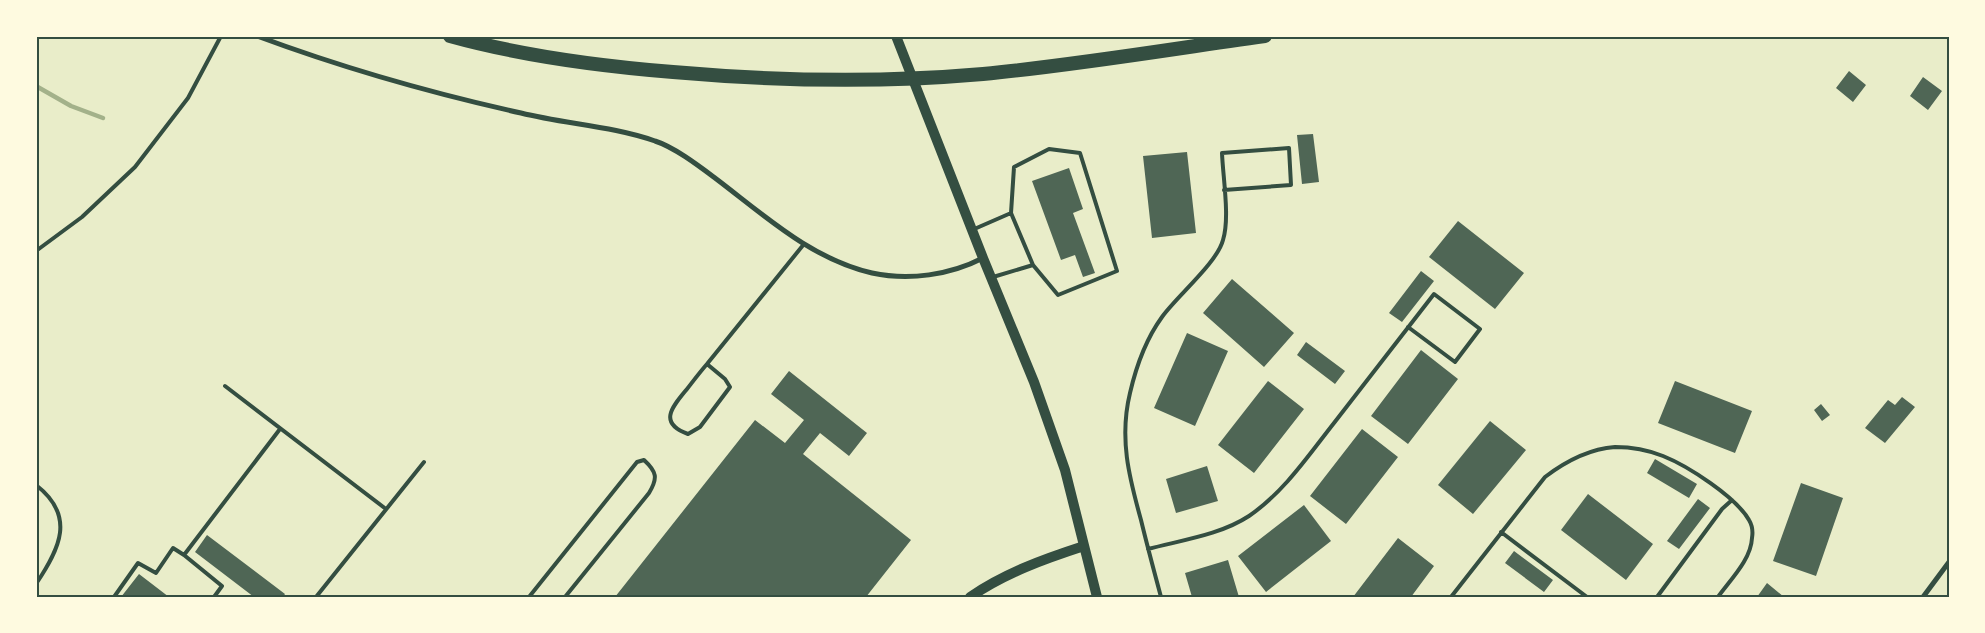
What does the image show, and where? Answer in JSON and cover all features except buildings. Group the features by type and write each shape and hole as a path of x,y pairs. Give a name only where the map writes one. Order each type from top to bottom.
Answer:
{"highway":[{"path":"450,36 482,45 614,67 753,79 912,78 985,74 1265,36"}],"main road":[{"path":"896,36 1047,418 1065,470 1097,597"},
{"path":"970,597 988,585 1037,561 1084,546"}],"street":[{"path":"257,36 399,83 523,114 657,141 696,164 804,244 848,266 874,273 914,276 944,273 968,266 983,258"},
{"path":"1923,597 1949,562"}],"lane":[{"path":"36,251 82,217 135,167 188,98 221,36"},
{"path":"1161,597 1127,468 1124,438 1129,394 1137,369 1162,316 1208,264 1223,242 1226,226 1224,190 1222,153 1289,148 1291,185 1224,190"},
{"path":"1049,149 1080,153 1117,271 1058,295 1033,265 1010,213 1014,167 1049,149"},
{"path":"972,230 1010,213"},
{"path":"707,364 725,379 730,387 700,427 688,434 677,430 669,418 671,409 707,364 804,244"},
{"path":"991,278 1033,265"},
{"path":"1148,549 1222,528 1248,517 1266,503 1303,463 1408,327 1434,294 1480,329 1456,362 1408,327"},
{"path":"225,386 386,509"},
{"path":"184,555 280,429"},
{"path":"1451,597 1546,477 1572,459 1600,449 1631,448 1664,456 1695,473 1732,500 1749,520 1752,529 1751,549 1746,560 1718,597"},
{"path":"529,597 637,462 644,460 655,473 655,482 649,493 565,597"},
{"path":"316,597 424,462"},
{"path":"36,485 46,493 57,507 62,525 58,542 46,570 36,584"},
{"path":"1657,597 1722,509 1732,500"},
{"path":"1501,532 1587,597"},
{"path":"114,597 138,563 156,572 173,548 222,586 214,597"}],"waterway":[{"path":"36,86 71,106 103,118"}]}
